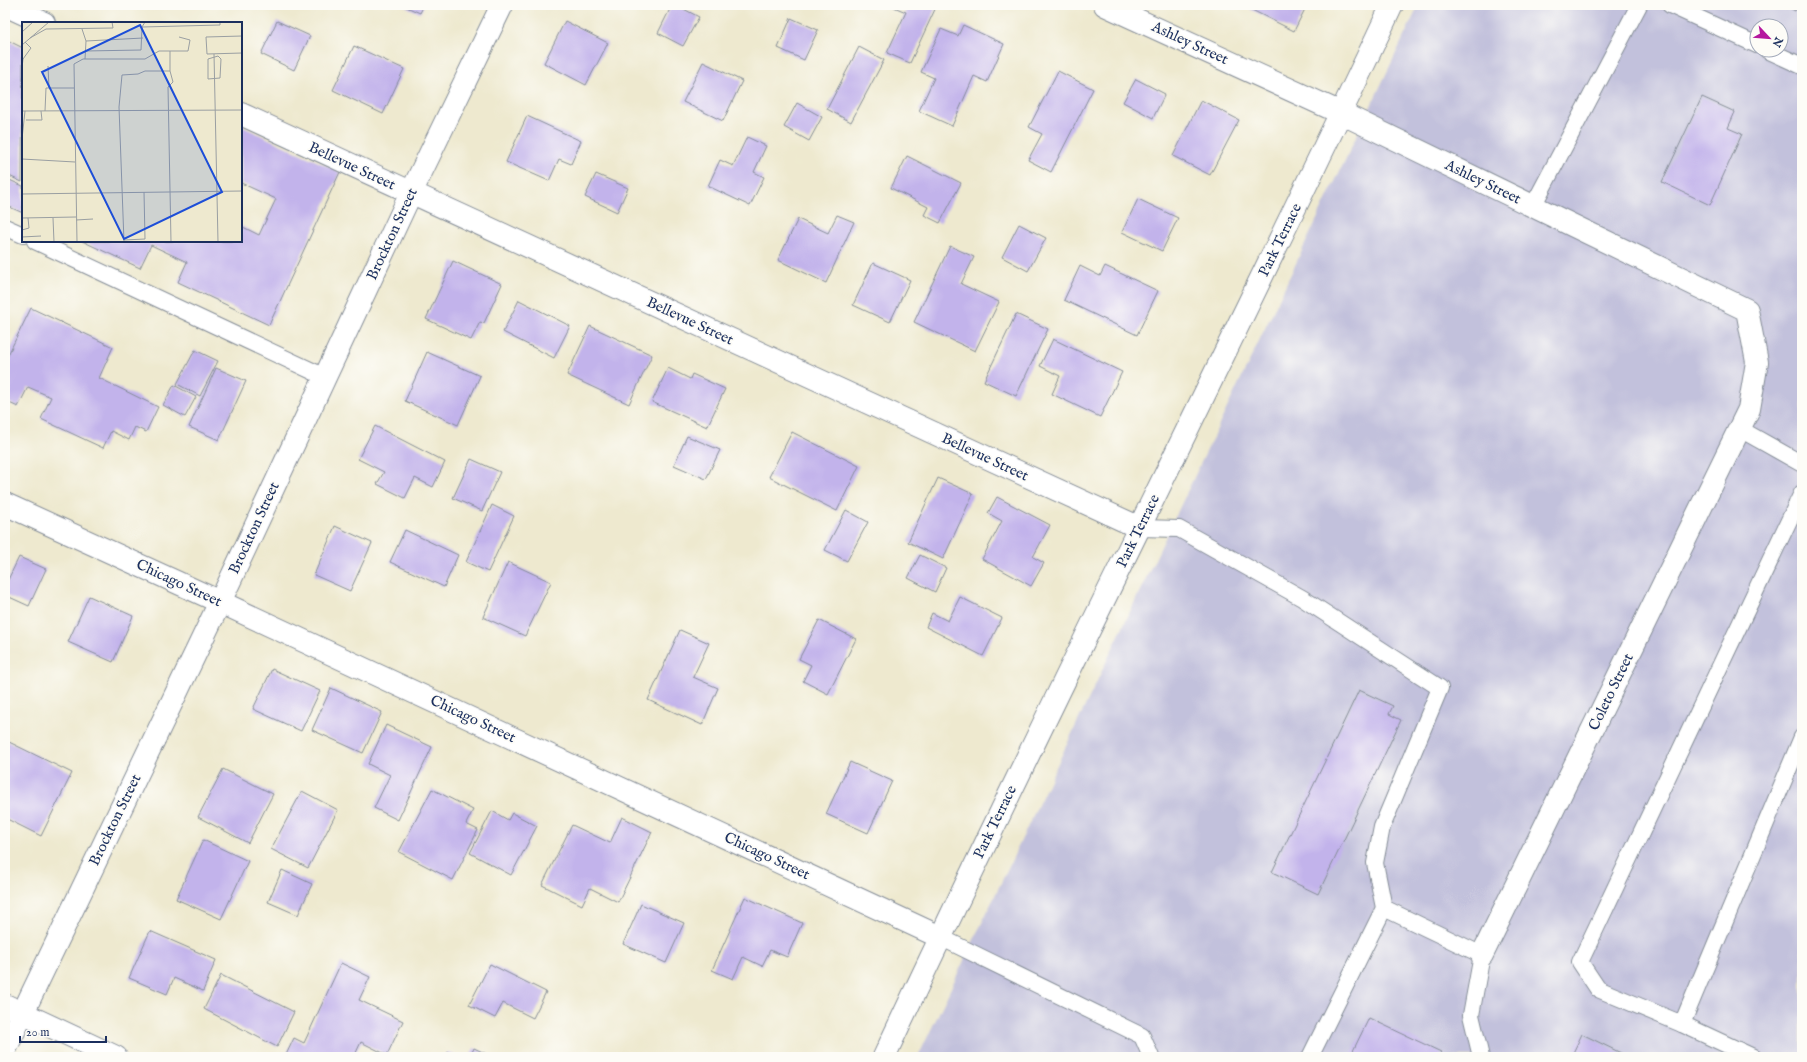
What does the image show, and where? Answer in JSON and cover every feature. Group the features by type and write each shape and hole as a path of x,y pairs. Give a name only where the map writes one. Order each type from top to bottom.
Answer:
{"street":[{"path":"5,5 42,22"},
{"name":"Brockton Street","path":"5,1050 14,1009 220,602 411,193 502,5"},
{"name":"Ashley Street","path":"1105,5 1341,113 1747,310 1757,362 1749,409 1740,429"},
{"name":"Park Terrace","path":"884,1057 1035,739 1140,528 1392,5"},
{"name":"Bellevue Street","path":"242,114 1140,528"},
{"name":"Coleto Street","path":"1482,956 1740,429"},
{"name":"Chicago Street","path":"5,504 220,602 940,937"},
{"path":"14,1009 116,1057"}],"lane":[{"path":"1533,206 1638,5"},
{"path":"1670,5 1749,41"},
{"path":"1784,58 1802,66"},
{"path":"5,227 22,235"},
{"path":"37,242 325,377"},
{"path":"1740,429 1802,464"},
{"path":"1753,1057 1682,1024 1598,989 1580,962 1802,493"},
{"path":"1140,528 1179,529 1302,598 1440,688 1382,827 1375,863 1384,908 1310,1057"},
{"path":"1682,1024 1802,737"},
{"path":"1384,908 1482,956 1471,1015 1481,1057"},
{"path":"940,937 1142,1036 1151,1057"}],"shaded area":[{"path":"1419,5 1802,5 1802,1057 918,1057"}],"building":[{"path":"402,5 424,5 420,13"},
{"path":"672,5 676,5 699,17 683,46 658,33"},
{"path":"895,5 937,5 910,63 887,53 906,12 894,7"},
{"path":"1252,5 1307,5 1294,31 1250,9"},
{"path":"1784,5 1798,5 1795,11"},
{"path":"791,18 818,30 804,60 778,48"},
{"path":"277,21 310,36 294,70 261,54"},
{"path":"565,21 608,43 586,85 544,63"},
{"path":"963,25 1004,44 987,82 974,76 952,126 919,111 934,78 921,72 941,29 958,36"},
{"path":"7,40 22,48 22,182 5,174 5,44"},
{"path":"354,46 404,69 383,114 333,90"},
{"path":"859,47 884,60 851,122 827,109"},
{"path":"703,62 742,81 723,121 683,102"},
{"path":"1058,71 1093,89 1051,172 1028,160 1042,134 1029,127"},
{"path":"1136,79 1165,94 1153,118 1123,102"},
{"path":"1702,97 1735,112 1728,128 1742,134 1710,205 1662,182"},
{"path":"1201,100 1239,120 1210,175 1173,156"},
{"path":"797,103 822,117 809,141 784,127"},
{"path":"527,116 581,141 571,164 559,159 549,181 506,162"},
{"path":"242,126 340,172 269,325 178,282 187,262 151,245 140,268 84,242 242,242 242,226 259,235 276,199 242,183"},
{"path":"747,137 766,146 754,172 764,177 750,206 708,186 720,160 733,166"},
{"path":"907,156 961,183 940,223 924,215 928,207 891,188"},
{"path":"596,174 628,188 617,212 585,197"},
{"path":"5,178 22,186 22,213 5,205"},
{"path":"1138,199 1178,218 1162,251 1122,232"},
{"path":"837,215 854,222 826,283 778,260 798,219 828,233"},
{"path":"1019,224 1046,238 1028,271 1002,257"},
{"path":"950,246 974,257 961,284 999,302 975,351 914,322"},
{"path":"453,261 502,284 484,323 480,322 471,340 426,319"},
{"path":"873,263 910,280 890,322 853,305"},
{"path":"1080,266 1100,276 1105,266 1158,291 1137,335 1064,300"},
{"path":"519,300 570,326 554,358 503,332"},
{"path":"31,308 113,347 99,378 158,407 146,432 135,427 129,440 111,431 103,448 41,419 51,397 28,387 18,407 5,401 5,361"},
{"path":"1016,314 1048,329 1016,396 984,381"},
{"path":"590,326 652,355 629,404 567,375"},
{"path":"5,335 8,337 5,344"},
{"path":"1053,339 1122,372 1100,417 1052,394 1060,376 1040,366"},
{"path":"195,350 218,361 200,396 177,384"},
{"path":"427,352 480,376 458,425 405,401"},
{"path":"216,368 246,381 219,440 189,427"},
{"path":"668,368 690,379 692,374 725,389 707,427 652,402"},
{"path":"174,385 196,397 185,417 163,405"},
{"path":"375,426 445,462 433,487 415,478 405,498 377,484 384,472 358,459"},
{"path":"792,432 859,466 837,511 769,477"},
{"path":"687,436 720,450 706,479 674,465"},
{"path":"471,459 500,472 482,511 453,498"},
{"path":"938,478 973,494 943,559 908,542"},
{"path":"997,497 1050,525 1033,557 1044,563 1031,586 982,559 1002,521 988,513"},
{"path":"492,505 514,516 488,572 466,562"},
{"path":"846,510 868,522 847,561 825,550"},
{"path":"335,526 372,543 350,591 314,575"},
{"path":"405,530 458,555 444,587 390,562"},
{"path":"920,555 946,568 935,592 908,578"},
{"path":"19,557 46,569 29,606 5,595 5,586"},
{"path":"508,562 551,582 525,636 483,617"},
{"path":"89,596 133,616 113,662 68,642"},
{"path":"960,597 1002,618 983,656 926,627 932,613 948,621"},
{"path":"819,620 856,639 828,694 803,681 811,665 799,659"},
{"path":"680,630 709,643 693,677 718,688 702,725 648,700"},
{"path":"272,669 320,691 301,731 253,709"},
{"path":"331,688 382,712 363,753 312,730"},
{"path":"1359,690 1393,706 1389,714 1401,720 1318,894 1272,872"},
{"path":"386,725 432,747 398,820 374,808 390,775 368,764"},
{"path":"5,740 72,773 41,836 5,818"},
{"path":"850,762 892,781 868,833 826,814"},
{"path":"223,769 273,794 248,843 198,817"},
{"path":"432,789 473,810 466,824 478,830 453,880 399,852"},
{"path":"302,791 338,810 308,868 271,849"},
{"path":"492,811 508,820 512,813 537,826 511,875 470,853"},
{"path":"622,817 652,832 618,902 590,888 582,905 542,885 572,825 610,843"},
{"path":"203,840 248,861 221,919 176,899"},
{"path":"282,870 312,884 298,915 268,902"},
{"path":"745,897 802,923 787,957 770,950 762,966 743,957 733,979 712,970"},
{"path":"641,904 684,923 666,963 623,944"},
{"path":"150,931 216,960 203,991 174,978 167,994 129,978"},
{"path":"341,963 370,977 359,1000 403,1021 387,1055 361,1042 354,1057 285,1057 294,1038 304,1043"},
{"path":"490,964 546,992 533,1018 503,1003 495,1018 469,1005"},
{"path":"221,975 294,1012 277,1047 204,1009"},
{"path":"1369,1018 1441,1052 1439,1057 1350,1057"},
{"path":"1582,1034 1629,1057 1571,1057"},
{"path":"474,1048 493,1057 470,1057"},
{"path":"448,1052 458,1057 445,1057"}]}
